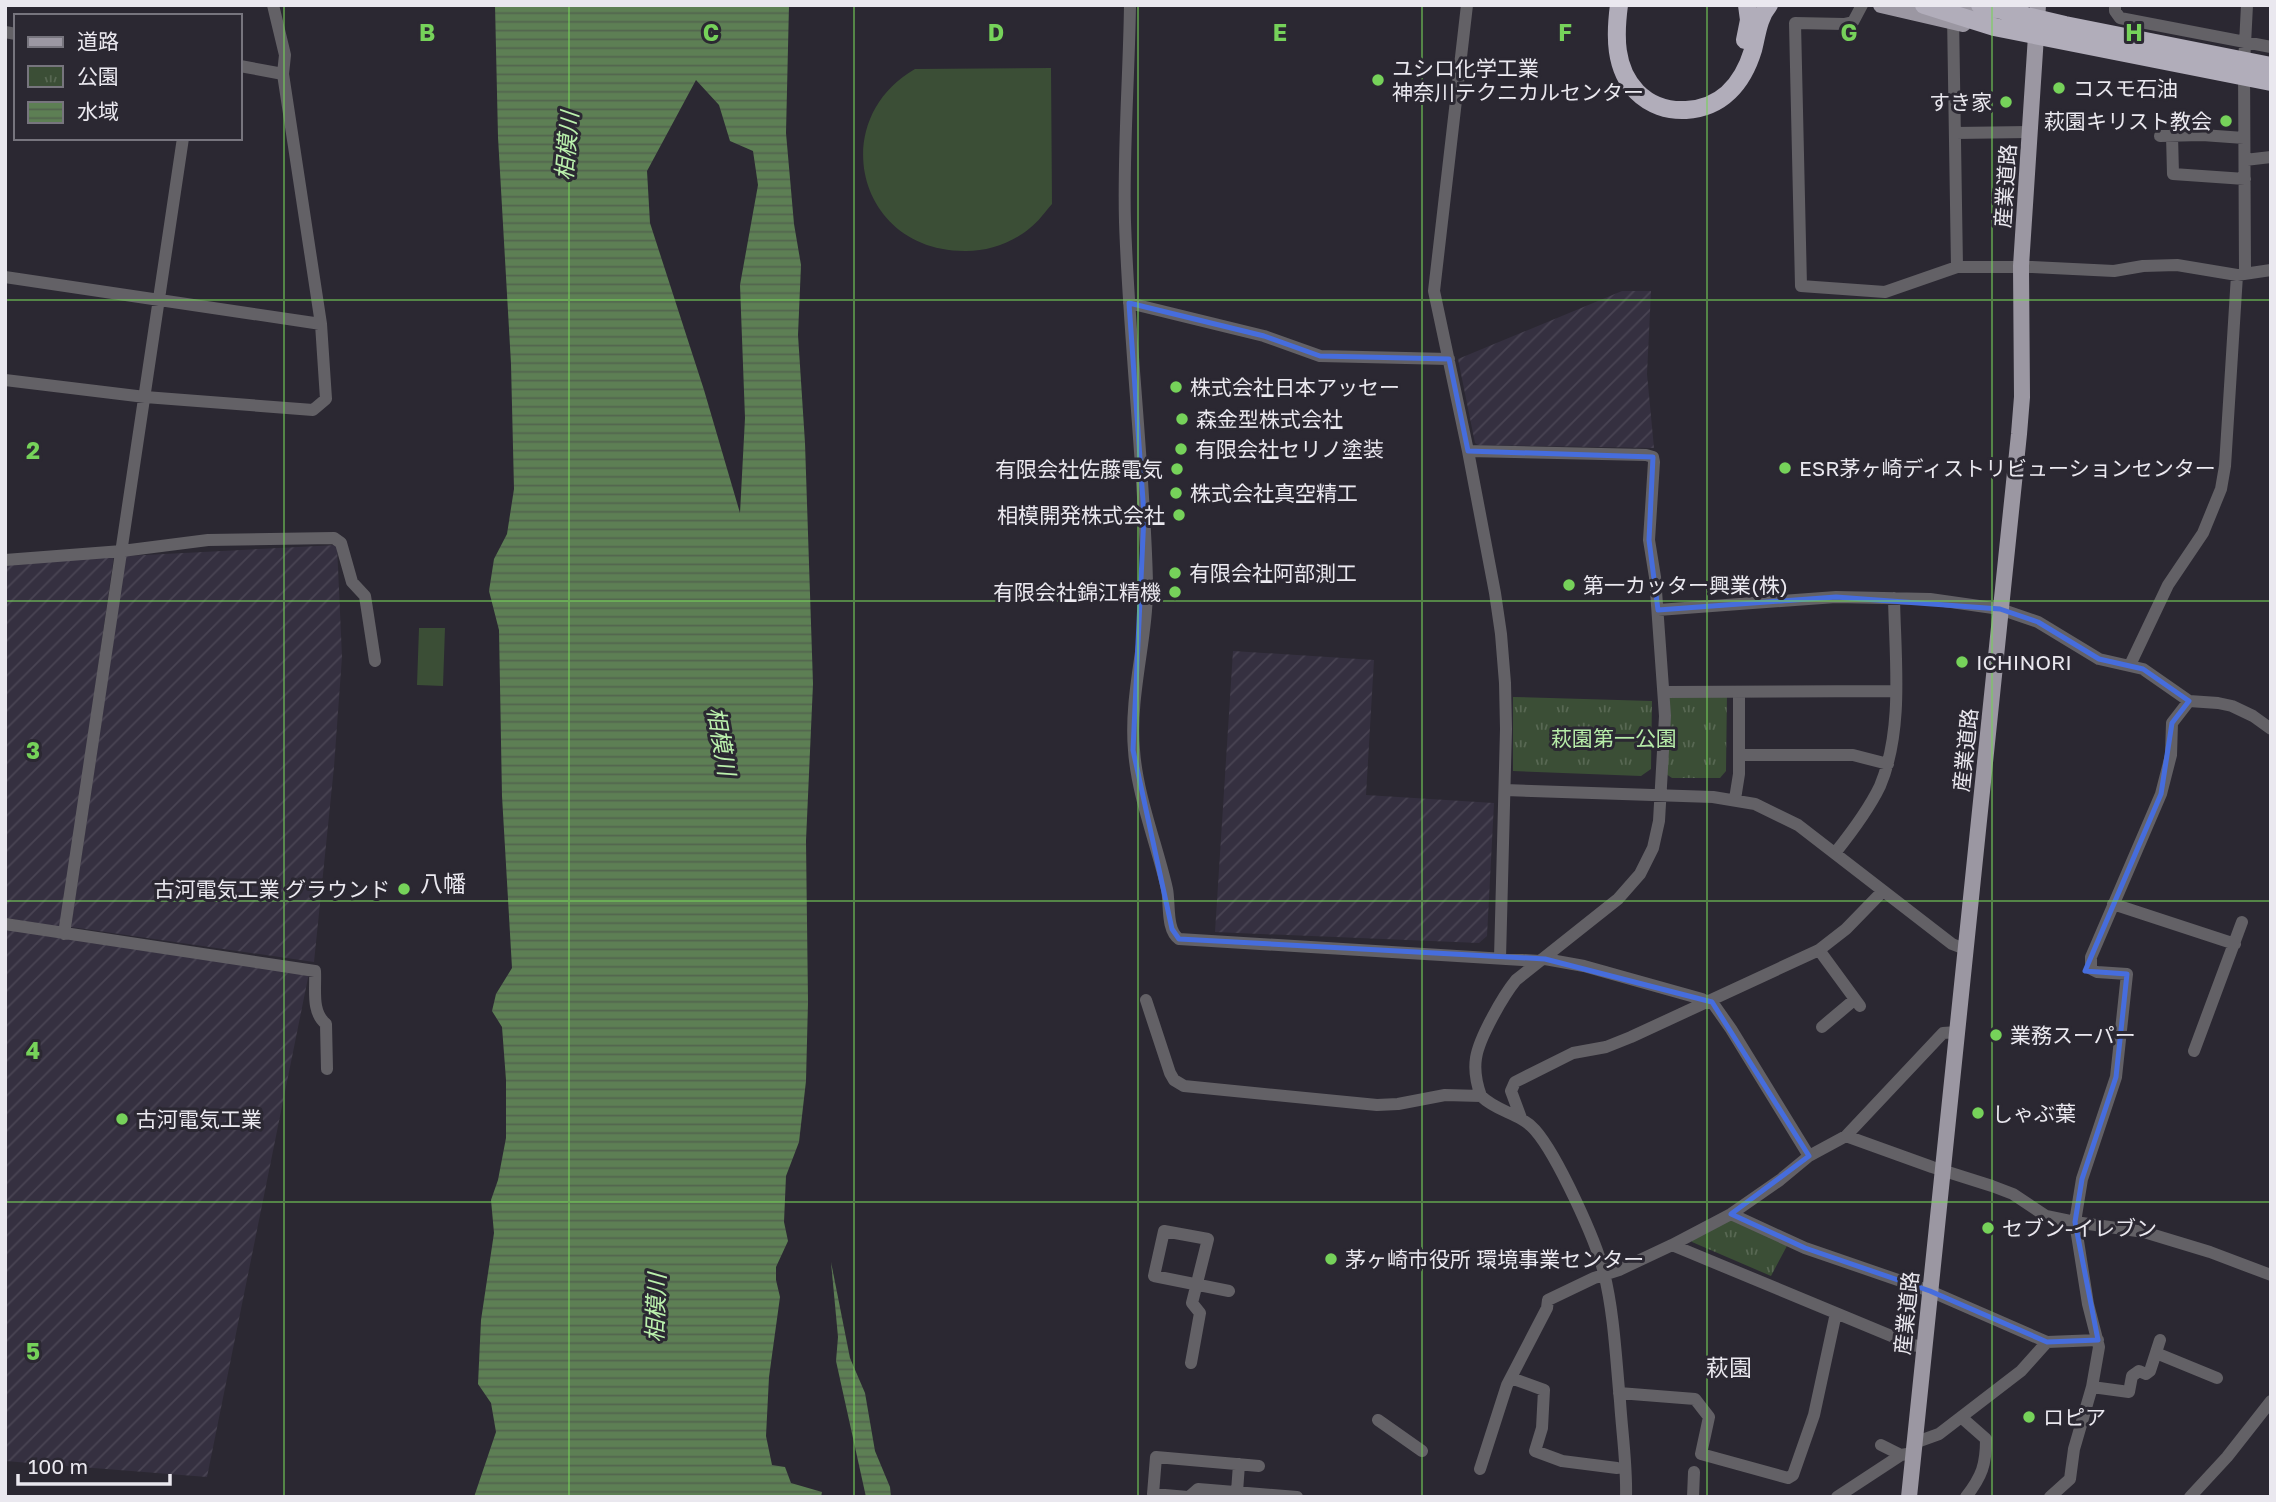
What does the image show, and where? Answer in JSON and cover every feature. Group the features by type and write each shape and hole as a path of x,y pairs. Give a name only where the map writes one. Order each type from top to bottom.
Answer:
{"highway":[{"path":"1619,5 1617,47 1625,75 1635,90 1654,104 1682,110 1707,106 1728,95 1736,86 1748,64 1762,15 1769,5"},
{"path":"1628,5 1627,45 1636,74 1647,87 1661,96 1686,100 1708,94 1722,85 1732,73 1746,34 1749,12 1747,5"},
{"path":"1924,5 1994,27 2271,83"},
{"path":"1980,5 2271,68"}],"main road":[{"path":"1881,5 1953,23 2163,48 2244,72 2271,83"},
{"path":"1954,5 2036,31 2244,72 2271,68"},
{"name":"産業道路","path":"1909,1497 1909,1450 1930,1291 2021,409 2021,266 2038,5"}],"street":[{"path":"5,380 145,397 313,410 326,399 321,324 283,74 285,55 273,5"},
{"path":"1130,5 1125,222 1147,584 1134,712 1133,750 1142,796 1158,848 1175,936 1179,939 1543,960 1584,966 1702,999 1710,1003 1731,1029 1809,1156"},
{"path":"1467,5 1434,291 1468,451 1501,634 1505,683 1505,790 1500,958"},
{"path":"1862,5 1853,22 1795,23 1801,286 1885,292 1957,267 2021,266 2114,271 2143,266 2177,265 2241,274 2271,270"},
{"path":"1954,5 1957,267"},
{"path":"2115,5 2115,11 2120,18 2271,47"},
{"path":"2130,665 2168,585 2203,533 2221,489 2241,274 2245,179 2244,42 2247,5"},
{"path":"2163,48 2166,27"},
{"path":"242,66 283,74"},
{"path":"1955,133 2029,132"},
{"path":"2244,138 2166,135 2173,174 2245,179"},
{"path":"64,934 183,140"},
{"path":"2245,160 2271,157"},
{"path":"5,277 321,324"},
{"path":"1129,303 1264,336 1320,356 1449,359"},
{"path":"1468,451 1653,457 1649,540 1664,692 1661,794 1653,848 1640,874 1618,899 1516,980 1506,992 1479,1048 1475,1065 1481,1096"},
{"path":"5,560 122,551 208,540 334,538 341,543 352,582 365,596 375,661"},
{"path":"1658,610 1836,597 1930,599 2000,608 2038,622 2099,659 2130,665 2153,674 2189,701 2232,706 2271,729"},
{"path":"1835,853 1868,806 1888,764 1895,723 1894,598"},
{"path":"1664,692 1895,691"},
{"path":"1735,799 1739,755 1739,692"},
{"path":"2050,1497 2070,1479 2074,1449 2092,1387 2099,1347 2088,1304 2075,1223 2082,1178 2111,1094 2119,1052 2127,974 2097,972 2091,969 2090,963 2161,794 2171,755 2172,723 2189,701"},
{"path":"1739,755 1853,755 1888,764"},
{"path":"1505,790 1661,794 1735,799 1755,804 1798,825 1952,944 1965,949"},
{"path":"1521,1118 1511,1091 1515,1082 1573,1054 1606,1047 1710,1003 1787,963 1819,950 1846,929 1882,892"},
{"path":"2113,904 2235,944"},
{"path":"2194,1051 2242,922"},
{"path":"5,924 315,971 317,1012 326,1024 327,1069"},
{"path":"1819,950 1857,1003 1822,1027"},
{"path":"1146,1000 1170,1073 1174,1080 1184,1086 1363,1104 1398,1104 1445,1095 1481,1096 1497,1108 1521,1118 1537,1132 1581,1215 1605,1274 1619,1393 1626,1497"},
{"path":"1480,1469 1511,1378 1547,1308 1548,1300 1672,1245 1731,1214 1809,1156 1846,1136 1943,1033 1957,1032"},
{"path":"1846,1136 2013,1194 2046,1216 2075,1223 2144,1232 2210,1252 2271,1275"},
{"path":"1731,1214 1805,1248 1930,1291 2047,1342 2098,1340"},
{"path":"1191,1363 1200,1313 1192,1303 1196,1285 1208,1239 1164,1231 1154,1276 1196,1285 1229,1291"},
{"path":"1672,1245 1923,1347"},
{"path":"1619,1393 1695,1399 1709,1417 1701,1454 1788,1478 1793,1475 1814,1415 1836,1313"},
{"path":"1837,1497 1961,1418 2021,1371 2047,1342"},
{"path":"2092,1387 2129,1392 2132,1376 2139,1371 2146,1374 2150,1371 2158,1346 2217,1378"},
{"path":"1511,1378 1544,1390 1542,1428 1535,1451 1562,1461 1616,1468"},
{"path":"2190,1497 2227,1457 2271,1402"},
{"path":"1961,1418 1986,1438 1982,1477 1966,1497"},
{"path":"1378,1420 1422,1451"},
{"path":"1881,1445 1909,1450"},
{"path":"1258,1466 1156,1457 1153,1494 1188,1497 1198,1489 1297,1497"},
{"path":"1237,1492 1239,1464"},
{"path":"1693,1497 1694,1472"}],"highlighted area":[{"path":"1129,303 1264,336 1320,356 1449,359 1468,451 1653,457 1649,540 1658,610 1836,597 2000,609 2038,622 2099,659 2143,669 2189,701 2172,723 2161,794 2085,971 2127,974 2116,1077 2082,1179 2075,1222 2098,1340 2047,1342 1930,1291 1805,1248 1731,1214 1809,1156 1712,1002 1545,959 1179,939 1172,929 1133,750 1144,515"}],"shaded area":[{"path":"1622,291 1651,291 1647,374 1654,448 1475,443 1458,359"},
{"path":"337,545 342,657 314,962 71,927 126,556"},
{"path":"114,555 61,927 5,918 5,562"},
{"path":"1233,651 1374,660 1366,795 1494,803 1487,936 1479,943 1215,932"},
{"path":"5,929 309,973 207,1477 5,1461"}],"green space":[{"path":"1051,68 1052,204 1033,226 1008,242 992,248 966,251 929,246 900,230 878,207 866,180 863,149 870,119 887,92 915,69"},
{"path":"419,628 445,628 443,686 417,685"},
{"path":"1727,693 1726,771 1720,778 1672,778 1666,774 1669,694"},
{"name":"萩園第一公園","path":"1513,697 1652,701 1651,769 1641,776 1513,771"},
{"path":"1736,1219 1788,1244 1771,1276 1692,1242 1692,1238 1727,1220"}],"water":[{"name":"相模川","path":"495,5 789,5 786,133 794,224 801,265 798,335 805,443 813,684 806,841 808,1002 806,1081 799,1142 786,1176 784,1222 788,1241 776,1267 780,1297 769,1377 766,1436 772,1465 785,1467 791,1483 822,1492 821,1497 474,1497 496,1432 491,1403 478,1384 481,1320 494,1233 491,1200 498,1180 506,1138 502,1027 492,1011 496,994 512,968 502,796 499,630 489,591 494,559 507,534 514,489 511,364 498,137","holes":["696,80 719,105 730,141 753,151 758,185 740,285 745,418 740,513 650,223 647,171"]},
{"path":"831,1262 850,1358 865,1393 875,1451 890,1487 891,1497 866,1497 836,1361 838,1337"}],"place":[{"name":"ユシロ化学工業 神奈川テクニカルセンター","path":"1378,80"},
{"name":"コスモ石油","path":"2059,88"},
{"name":"すき家","path":"2006,102"},
{"name":"萩園キリスト教会","path":"2226,121"},
{"name":"株式会社日本アッセー","path":"1176,387"},
{"name":"森金型株式会社","path":"1182,419"},
{"name":"有限会社セリノ塗装","path":"1181,449"},
{"name":"ESR茅ヶ崎ディストリビューションセンター","path":"1785,468"},
{"name":"有限会社佐藤電気","path":"1177,469"},
{"name":"株式会社真空精工","path":"1176,493"},
{"name":"相模開発株式会社","path":"1179,515"},
{"name":"有限会社阿部測工","path":"1175,573"},
{"name":"第一カッター興業(株)","path":"1569,585"},
{"name":"有限会社錦江精機","path":"1175,592"},
{"name":"ICHINORI","path":"1962,662"},
{"name":"古河電気工業 グラウンド","path":"404,889"},
{"name":"業務スーパー","path":"1996,1035"},
{"name":"しゃぶ葉","path":"1978,1113"},
{"name":"古河電気工業","path":"122,1119"},
{"name":"セブン-イレブン","path":"1988,1228"},
{"name":"茅ヶ崎市役所 環境事業センター","path":"1331,1259"},
{"name":"ロピア","path":"2029,1417"}],"district":[{"name":"八幡","path":"443,883"},
{"name":"萩園","path":"1729,1367"}]}
